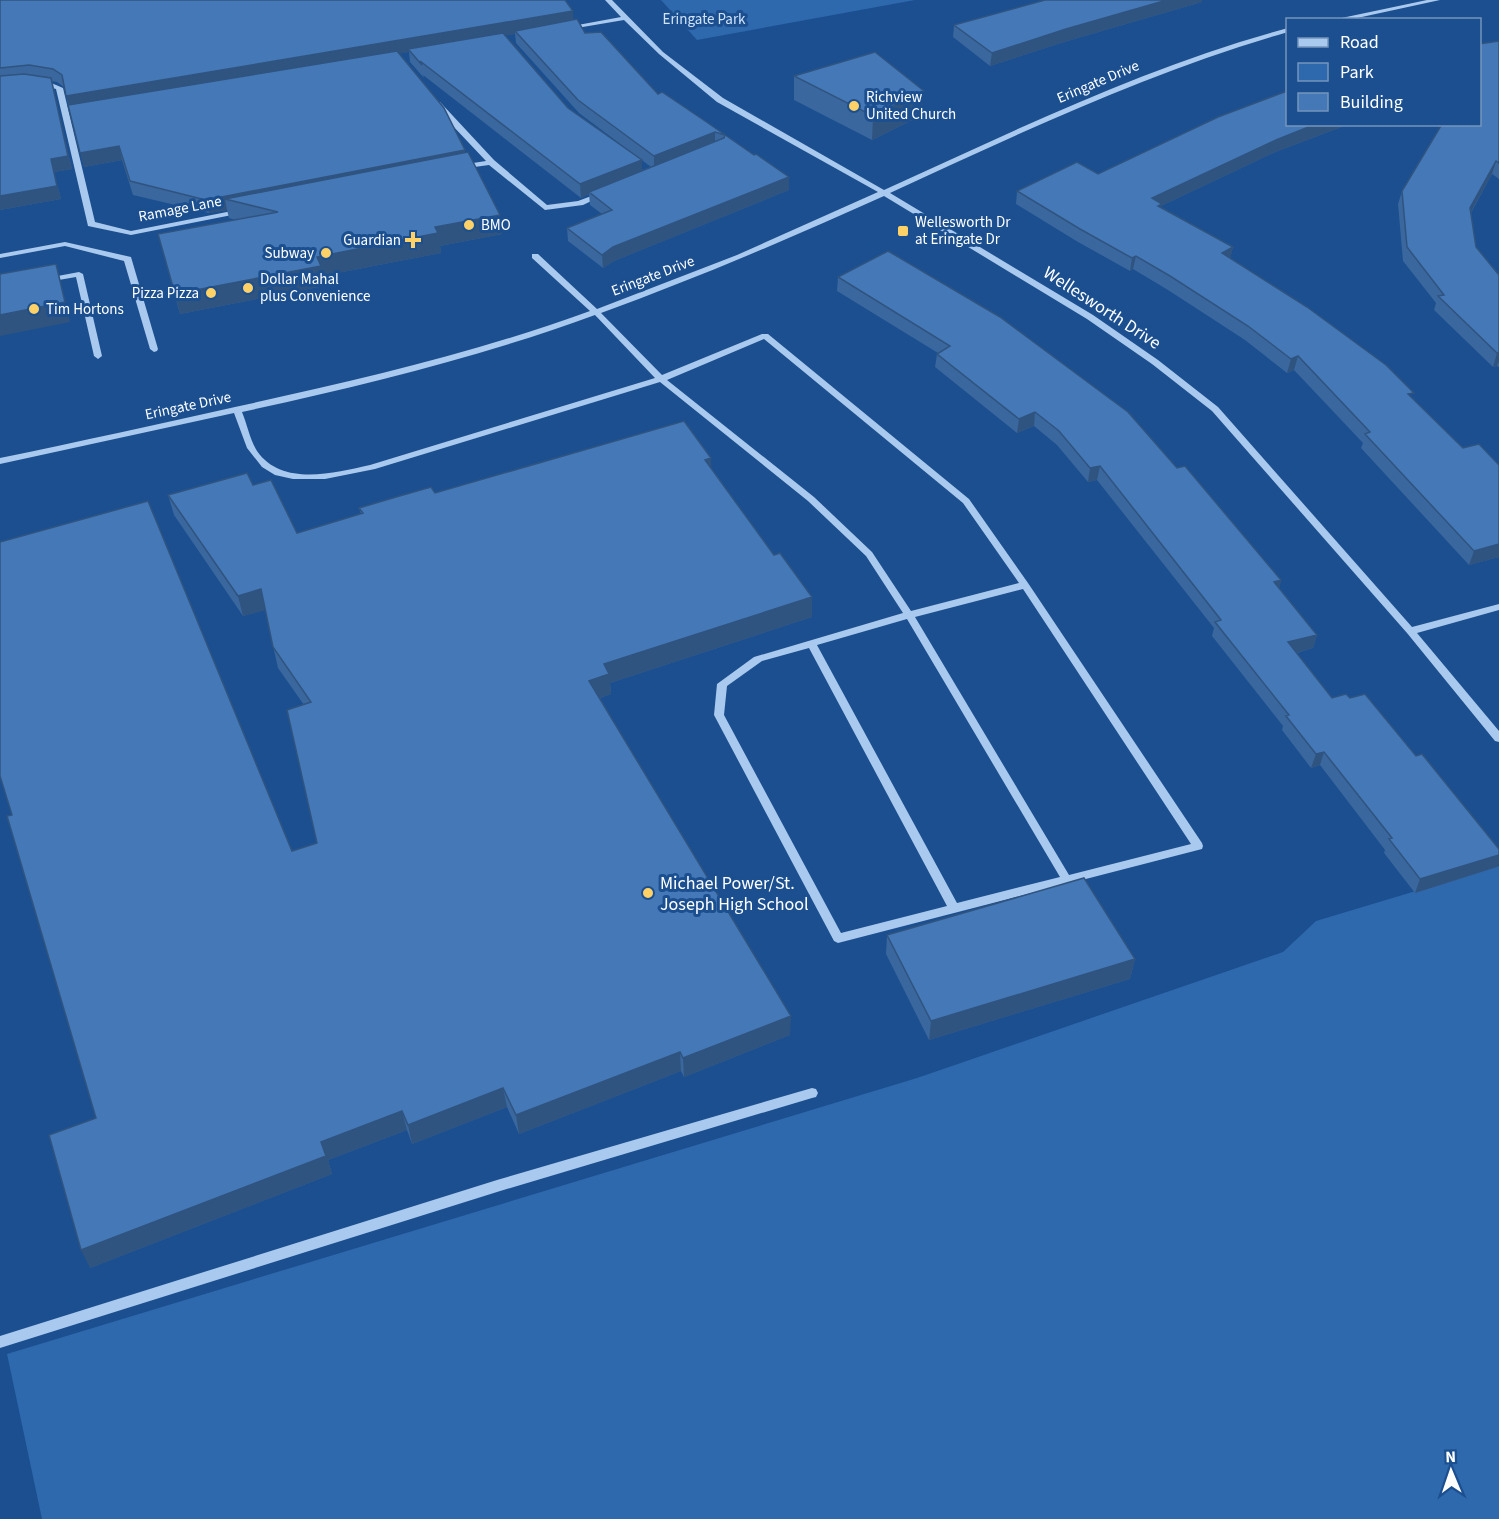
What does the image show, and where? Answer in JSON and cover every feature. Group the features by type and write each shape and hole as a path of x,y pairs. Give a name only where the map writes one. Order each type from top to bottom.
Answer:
{"street":[{"name":"Wellesworth Drive","path":"608,0 661,53 720,100 883,192 1090,317 1155,362 1215,409 1410,631 1499,738"},
{"path":"1345,18 1437,0"},
{"path":"561,31 626,18"},
{"name":"Eringate Drive","path":"0,461 237,409 462,356 597,313 721,264 1131,81 1220,49 1286,30"},
{"name":"Ramage Lane","path":"27,81 44,82 59,88 91,224 131,233 247,210"},
{"path":"433,98 491,162 545,208 580,203 611,191"},
{"path":"65,114 76,112"},
{"path":"456,169 491,162"},
{"path":"0,256 65,244 128,259 154,349"},
{"path":"535,256 597,313 662,380 812,499 869,554 909,615 1067,880"},
{"path":"34,282 79,274 98,356"},
{"path":"237,409 249,444 262,462 272,470 286,474 327,477 372,466 662,380 765,336 966,501 1025,585 1198,846 838,938 719,715 722,684 758,659 909,615 1025,585"},
{"path":"1410,631 1499,607"},
{"path":"811,643 954,909"},
{"path":"0,1342 497,1186 812,1092"}],"green space":[{"name":"Eringate Park","path":"661,0 915,0 697,40"},
{"path":"1499,866 1499,1519 42,1519 7,1354 917,1078 1283,952 1316,921"}],"building":[{"path":"0,0 565,0 573,11 66,96 62,75 53,69 29,65 0,68"},
{"path":"1045,0 1167,0 992,53 954,25"},
{"path":"577,19 585,33 601,32 658,94 662,92 789,177 613,247 602,255 567,228 612,210 589,192 724,138 725,135 715,132 654,156 578,100 515,31"},
{"path":"503,33 568,108 642,160 580,184 420,61 422,65 408,49"},
{"path":"1499,41 1499,163 1496,161 1470,208 1476,247 1499,275 1499,353 1438,296 1444,295 1407,247 1402,191 1441,126 1481,126 1481,44"},
{"path":"397,51 444,108 465,150 206,200 130,181 119,146 80,153 68,105"},
{"path":"875,52 924,91 873,116 794,76"},
{"path":"24,74 51,78 68,156 51,159 57,186 0,196 0,76"},
{"path":"1286,91 1286,126 1311,126 1152,198 1162,204 1158,206 1233,247 1222,253 1307,307 1386,365 1414,393 1408,394 1463,448 1479,444 1499,465 1499,544 1474,551 1365,434 1370,432 1298,356 1291,359 1248,326 1170,276 1136,256 1132,258 1017,191 1077,162 1098,174 1218,117"},
{"path":"468,152 500,215 435,227 438,233 317,257 321,266 175,294 158,234 278,212 225,199"},
{"path":"888,251 1000,317 1128,412 1177,468 1185,466 1281,580 1274,582 1317,635 1288,642 1332,698 1346,694 1350,698 1365,694 1416,756 1422,754 1499,849 1499,855 1420,879 1389,839 1392,838 1324,752 1316,754 1286,716 1289,715 1215,622 1221,620 1100,466 1090,468 1059,431 1035,412 1019,419 937,354 950,346 838,277"},
{"path":"56,264 65,302 0,315 0,274"},
{"path":"684,421 711,458 705,460 774,555 780,553 812,597 604,664 609,674 589,681 791,1016 683,1058 680,1052 516,1115 503,1088 408,1125 402,1111 321,1142 326,1156 81,1250 49,1135 96,1118 7,816 12,815 0,776 0,542 148,501 292,851 317,843 287,710 311,702 273,647 261,589 238,596 168,495 247,473 253,485 271,480 297,533 363,513 359,508 396,497 431,487 435,493"},
{"path":"1084,878 1135,959 931,1021 887,935"}],"place":[{"name":"Richview United Church","path":"854,106"},
{"name":"BMO","path":"469,225"},
{"name":"Wellesworth Dr at Eringate Dr","path":"903,231"},
{"name":"Guardian","path":"413,240"},
{"name":"Subway","path":"326,253"},
{"name":"Dollar Mahal plus Convenience","path":"248,288"},
{"name":"Pizza Pizza","path":"211,293"},
{"name":"Tim Hortons","path":"34,309"},
{"name":"Michael Power/St. Joseph High School","path":"648,893"}]}
